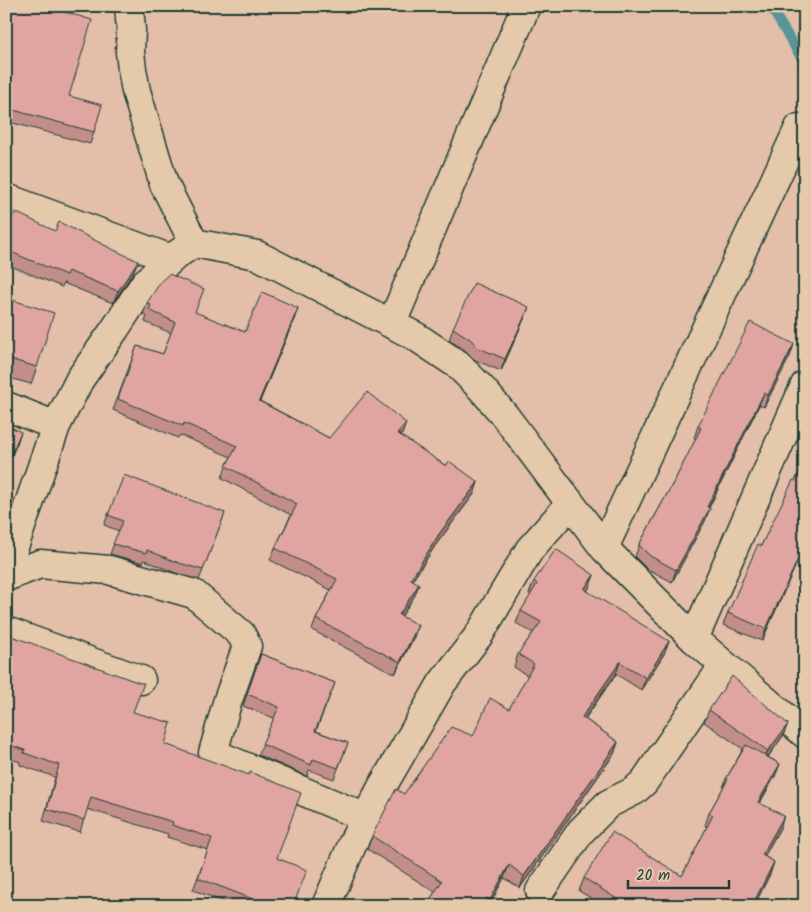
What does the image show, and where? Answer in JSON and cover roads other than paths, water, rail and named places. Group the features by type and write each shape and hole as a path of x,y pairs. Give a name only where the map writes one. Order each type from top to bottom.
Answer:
{"street":[{"path":"129,6 131,61 136,91 164,184 194,243"},
{"path":"392,323 526,6"},
{"path":"604,548 800,128"},
{"path":"6,198 171,259"},
{"path":"6,570 56,426 80,379 116,329 145,283 171,259 194,243 258,255 416,336 457,364 483,390 520,436 604,548 694,639 805,734"},
{"path":"694,639 805,385"},
{"path":"6,406 56,426"},
{"path":"326,906 355,838 442,683 479,635 530,549 570,504"},
{"path":"6,577 40,564 108,570 194,594 241,634 247,646 227,703 213,753 366,818"},
{"path":"6,631 141,680"},
{"path":"540,891 581,831 608,804 634,791 644,782 724,665"}],"waterway":[{"path":"770,6 805,64"}]}
